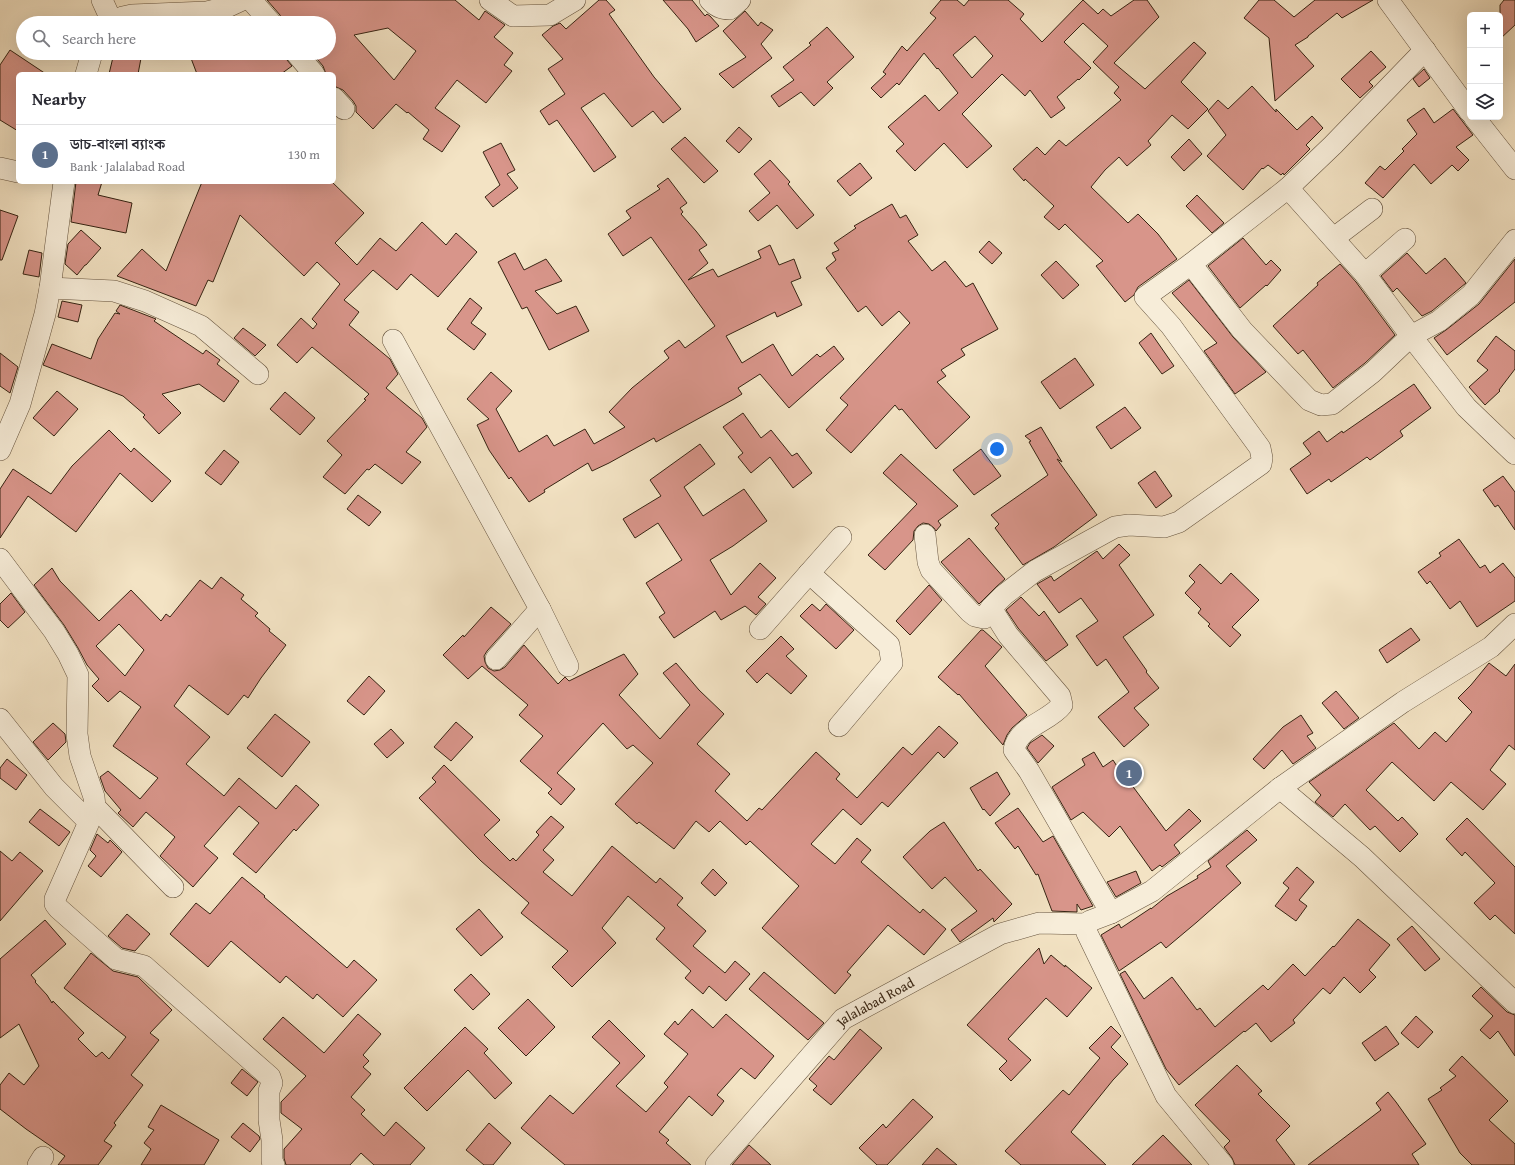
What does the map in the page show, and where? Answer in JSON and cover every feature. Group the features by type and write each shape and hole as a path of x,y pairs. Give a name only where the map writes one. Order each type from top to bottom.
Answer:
{"street":[{"path":"102,0 109,16"},
{"path":"123,16 207,12 227,7 242,0"},
{"path":"251,0 264,16"},
{"path":"490,0 508,8 550,15 575,0"},
{"path":"710,0 714,5 721,8 730,9 740,0"},
{"path":"1388,0 1467,108"},
{"path":"925,535 928,562 931,570 970,612 976,616 984,618 991,608 1004,595 1035,571 1115,527 1129,525 1164,527 1180,522 1260,464 1262,458 1260,448 1171,326 1145,297 1191,264 1288,188 1333,145 1425,50"},
{"path":"87,72 90,60"},
{"path":"302,60 312,72"},
{"path":"1476,120 1515,169"},
{"path":"0,168 16,172"},
{"path":"0,450 20,404 45,314 50,288 64,184"},
{"path":"1288,188 1365,274 1466,407 1515,454"},
{"path":"1334,238 1372,209"},
{"path":"1365,274 1405,239"},
{"path":"1191,264 1242,330 1309,400 1321,405 1332,404 1373,372 1411,336 1439,321 1471,295 1515,240"},
{"path":"50,288 114,291 145,301 201,326 258,374"},
{"path":"393,340 540,609 568,666"},
{"path":"760,629 840,538"},
{"path":"0,559 54,631 68,654 78,675 77,734 80,756 94,797 92,814 55,899 55,904 116,959 144,966 270,1077 272,1084 270,1092 269,1120 272,1140 272,1161 274,1165"},
{"path":"810,573 889,645 892,663 839,726"},
{"path":"991,608 1008,635 1060,696 1062,705 1057,712 1030,728 1015,743 1014,750 1029,771 1111,913"},
{"path":"496,659 540,609"},
{"path":"1223,1165 1166,1096 1087,933 1086,924 1111,913 1152,891 1280,788 1403,702 1491,647 1515,624"},
{"path":"0,719 54,787 92,814 173,887"},
{"path":"1280,788 1362,857 1515,1003"},
{"name":"Jalalabad Road","path":"716,1165 843,1019 1000,934 1040,923 1086,924"}],"building":[{"path":"267,0 455,0 479,20 485,11 505,25 494,37 513,53 504,65 512,71 486,103 457,80 435,108 460,126 442,152 423,139 429,130 396,104 373,129 356,112 356,106 353,101 343,90 336,87 336,72 325,72 323,66 318,60 336,60 336,16 280,16","holes":["388,28 416,51 394,80 354,35"]},
{"path":"599,0 606,0 615,10 609,14 654,77 681,109 663,123 653,111 632,127 604,93 581,108 616,157 594,172 557,120 549,125 540,111 565,94 548,69 563,59 542,35 553,26 560,23 566,29"},
{"path":"663,0 692,0 705,16 707,14 710,16 719,26 696,42 688,29"},
{"path":"941,0 957,0 964,6 969,0 1008,0 1024,14 1020,19 1042,42 1083,0 1098,14 1103,9 1111,16 1134,0 1147,0 1159,17 1114,63 1145,89 1194,42 1206,53 1181,82 1208,109 1188,129 1172,115 1148,141 1151,145 1127,166 1119,157 1105,170 1091,187 1128,223 1138,214 1158,234 1177,259 1138,287 1134,295 1125,302 1096,266 1103,261 1065,224 1059,230 1044,217 1054,206 1025,179 1024,181 1013,169 1037,147 1045,155 1059,140 1066,146 1121,100 1114,93 1119,87 1093,62 1108,46 1083,23 1064,42 1091,68 1079,80 1078,79 1057,97 1065,108 1051,118 1030,90 1025,96 1002,74 962,114 992,146 967,168 944,143 915,171 896,151 904,144 888,127 925,95 939,111 958,93 924,53 899,85 897,83 881,98 871,88 886,74 883,72 902,46 907,51 936,18 930,13","holes":["975,36 993,56 972,78 953,55"]},
{"path":"1259,0 1274,0 1294,17 1315,0 1373,0 1342,18 1337,13 1308,37 1295,45 1314,66 1275,101 1269,38 1244,18"},
{"path":"1504,0 1515,0 1515,25 1503,36 1503,12 1500,12 1500,5"},
{"path":"745,11 758,26 761,22 773,30 761,44 772,58 733,88 719,74 746,57 723,31"},
{"path":"827,27 854,57 827,82 833,88 814,106 801,92 779,107 771,96 794,80 783,67 811,45 809,43"},
{"path":"10,50 16,54 16,60 25,60 43,72 16,72 16,130 0,120 0,65"},
{"path":"1371,51 1386,67 1369,82 1373,86 1360,98 1341,79"},
{"path":"112,60 141,60 138,72 109,72"},
{"path":"192,60 287,60 292,66 284,72 196,72"},
{"path":"1424,69 1430,78 1419,87 1413,79"},
{"path":"1252,86 1276,112 1276,109 1297,130 1312,116 1323,128 1306,145 1310,149 1284,175 1283,173 1281,175 1268,165 1263,169 1262,168 1243,190 1207,156 1226,135 1208,111 1218,100 1228,109"},
{"path":"1424,108 1434,123 1453,109 1473,135 1456,147 1469,160 1458,171 1452,165 1431,184 1414,164 1383,198 1365,183 1380,166 1385,170 1404,151 1402,149 1417,134 1407,120"},
{"path":"739,127 752,139 739,153 726,141"},
{"path":"685,137 718,171 704,183 671,149"},
{"path":"1189,139 1202,154 1184,171 1171,157"},
{"path":"501,143 515,170 507,174 518,188 493,207 485,197 500,185 483,152"},
{"path":"770,160 790,182 788,184 814,215 797,229 777,205 758,221 749,211 770,193 754,174"},
{"path":"860,163 872,178 850,196 837,181"},
{"path":"668,178 687,203 680,208 683,212 681,214 707,245 699,250 708,263 688,280 713,269 718,277 761,258 758,251 770,245 779,265 794,259 801,278 791,282 802,305 777,317 775,312 726,336 742,363 773,344 792,376 817,354 820,357 834,346 844,359 789,408 760,374 738,388 742,394 734,399 656,442 654,438 592,471 588,463 544,490 545,492 529,502 511,477 509,479 489,450 477,425 489,419 467,399 491,372 512,391 496,409 519,452 547,435 554,446 585,429 594,444 625,427 609,412 632,388 669,358 664,351 679,340 685,348 715,326 651,237 623,256 608,234 631,218 626,211 660,189 657,186"},
{"path":"76,184 101,184 98,195 132,203 126,233 71,222"},
{"path":"201,184 334,184 364,213 335,243 357,265 380,238 396,251 422,222 446,245 456,233 477,252 438,297 411,274 397,290 373,270 344,300 359,312 349,325 390,359 398,374 386,388 422,418 427,427 406,452 421,462 402,484 375,464 369,470 367,469 345,494 323,477 342,455 327,441 366,400 364,399 369,394 312,347 297,363 277,345 301,318 313,329 317,324 312,319 340,284 317,262 304,276 240,215 213,282 208,280 196,306 117,276 142,249 166,271"},
{"path":"1197,195 1224,223 1212,233 1186,206"},
{"path":"892,204 900,218 906,215 918,235 908,241 932,271 945,261 966,287 973,283 998,329 961,349 965,355 941,370 946,376 937,382 970,417 936,449 902,409 899,410 895,405 851,453 826,430 848,405 840,398 910,323 899,311 882,326 866,306 858,312 826,268 836,260 832,253 839,250 834,243 856,228 854,226"},
{"path":"0,210 18,216 2,260 0,260"},
{"path":"81,230 101,248 77,275 65,264 68,244"},
{"path":"1243,238 1266,265 1271,260 1281,270 1267,286 1266,285 1240,308 1208,266"},
{"path":"989,241 1002,253 992,264 979,252"},
{"path":"29,250 42,253 39,277 23,274"},
{"path":"515,253 524,270 546,259 562,281 535,291 557,314 576,306 589,331 549,350 527,307 522,309 498,262"},
{"path":"1407,253 1426,274 1445,258 1466,283 1432,311 1422,316 1397,288 1393,292 1381,276"},
{"path":"1515,259 1515,302 1447,355 1434,338 1479,304"},
{"path":"1056,261 1079,285 1063,299 1041,275"},
{"path":"1340,264 1356,282 1395,335 1365,363 1333,388 1303,350 1298,354 1273,326 1318,285 1317,283"},
{"path":"1189,280 1233,337 1266,372 1235,394 1204,351 1217,343 1172,293"},
{"path":"470,298 482,308 471,323 486,334 474,350 447,329"},
{"path":"62,301 82,305 78,322 58,317"},
{"path":"120,305 156,319 154,321 203,354 206,350 220,360 217,364 239,381 224,402 199,384 162,394 181,413 159,434 143,417 145,415 123,396 43,365 52,344 91,359 98,339 115,313 120,314 116,311"},
{"path":"243,328 266,345 255,356 234,338"},
{"path":"1151,333 1174,366 1162,374 1139,343"},
{"path":"1496,336 1515,351 1515,369 1499,390 1500,391 1485,405 1469,387 1488,370 1477,361"},
{"path":"0,353 18,367 10,393 0,386"},
{"path":"1075,358 1094,385 1060,409 1041,382"},
{"path":"1414,384 1431,408 1400,431 1403,436 1370,460 1367,457 1331,482 1329,479 1307,494 1290,469 1311,454 1303,443 1319,431 1327,442 1342,431 1343,433"},
{"path":"57,391 78,409 54,436 33,418"},
{"path":"285,392 315,418 300,435 270,409"},
{"path":"1125,407 1141,428 1111,449 1096,427"},
{"path":"743,413 761,438 771,430 792,456 797,453 812,473 793,488 770,457 751,473 738,457 743,453 723,427"},
{"path":"1041,427 1062,462 1057,459 1097,515 1054,547 1023,565 995,528 999,524 991,515 1048,475 1029,442 1031,441 1025,436"},
{"path":"109,430 131,452 134,448 171,481 152,502 120,473 76,532 28,496 0,538 0,489 13,469 51,494 72,466"},
{"path":"700,444 715,464 684,487 703,516 744,489 767,521 733,546 710,560 731,595 760,563 776,578 758,597 766,604 756,615 745,606 721,620 715,611 674,638 659,617 665,613 646,583 682,560 658,523 635,538 623,519 661,496 650,480"},
{"path":"981,449 1001,476 974,495 953,470"},
{"path":"224,450 239,462 221,485 205,473"},
{"path":"901,454 958,506 938,521 941,525 936,531 929,524 923,523 918,526 914,531 913,540 885,570 868,555 917,504 883,473"},
{"path":"1155,471 1172,496 1156,508 1138,483"},
{"path":"1503,476 1515,492 1515,530 1498,505 1495,507 1483,490"},
{"path":"358,495 381,512 369,526 347,509"},
{"path":"969,538 1005,579 979,604 941,562"},
{"path":"1459,539 1480,568 1485,565 1490,573 1503,563 1515,578 1515,601 1477,627 1460,601 1450,609 1430,581 1427,584 1418,572 1441,556 1439,553"},
{"path":"1119,544 1130,555 1119,565 1154,615 1123,637 1147,671 1146,672 1159,688 1134,708 1149,725 1124,747 1098,717 1129,692 1106,659 1097,666 1076,636 1098,621 1081,598 1059,613 1037,584 1051,576 1054,581 1097,551 1103,559"},
{"path":"1200,564 1221,584 1231,573 1259,600 1232,627 1241,635 1230,647 1208,626 1210,624 1198,613 1201,609 1185,593 1195,582 1189,576"},
{"path":"52,568 60,581 99,621 131,590 161,621 166,614 170,617 200,580 212,589 221,577 244,595 241,599 258,613 255,616 270,629 269,631 286,645 248,698 244,695 228,715 189,685 174,706 210,737 186,764 224,796 239,778 276,809 296,785 319,805 296,831 294,829 256,873 233,854 259,823 239,806 204,846 218,858 193,887 160,856 175,837 146,812 133,827 118,813 121,810 105,791 100,777 108,771 140,799 158,778 113,746 141,707 120,691 108,702 92,686 99,679 87,665 64,625 34,585","holes":["119,624 144,650 125,676 96,646"]},
{"path":"929,585 942,600 910,635 896,621"},
{"path":"11,593 25,612 8,628 0,620 0,604"},
{"path":"1021,597 1039,616 1044,611 1068,645 1046,661 1018,628 1006,610"},
{"path":"812,604 820,611 826,604 854,630 836,649 800,616"},
{"path":"491,607 511,624 484,656 488,668 494,671 505,667 524,645 558,684 565,677 569,681 624,654 638,674 619,695 660,739 690,705 663,673 676,663 699,690 724,714 697,744 730,774 715,791 747,821 759,808 762,810 816,752 840,774 836,779 857,798 903,747 912,755 939,726 958,743 944,758 938,752 888,807 882,802 861,825 843,809 811,844 835,864 857,838 871,850 861,862 920,913 923,909 946,929 924,955 888,925 847,972 851,975 835,994 762,928 799,886 750,841 746,845 720,821 709,832 696,821 674,849 639,822 637,824 615,804 653,763 633,745 627,749 603,723 557,773 575,789 561,805 548,793 552,789 520,761 543,736 519,715 528,705 482,666 468,679 443,655 463,635 464,637"},
{"path":"1411,628 1420,640 1387,663 1379,650"},
{"path":"981,630 983,630 1002,647 985,666 1027,715 1012,728 1003,745 959,694 958,695 938,677"},
{"path":"781,636 794,649 786,656 807,676 791,694 767,673 757,683 746,671"},
{"path":"1489,663 1506,676 1515,664 1515,750 1509,745 1490,770 1506,784 1483,810 1451,782 1434,801 1392,762 1366,790 1398,821 1402,817 1418,834 1400,852 1375,826 1370,830 1345,804 1333,817 1315,802 1321,795 1309,782 1394,723 1419,749 1435,732 1446,742 1472,712 1458,698"},
{"path":"369,676 385,691 364,715 347,701"},
{"path":"1336,691 1359,718 1344,729 1322,703"},
{"path":"275,714 310,742 282,777 247,748"},
{"path":"1301,715 1313,733 1307,736 1316,748 1293,764 1282,750 1264,769 1253,759 1283,727"},
{"path":"456,722 473,737 451,761 434,747"},
{"path":"53,723 65,734 66,742 48,760 33,742"},
{"path":"391,729 404,743 387,758 374,744"},
{"path":"1042,735 1054,746 1038,763 1027,748 1030,743"},
{"path":"1094,752 1103,767 1113,760 1129,785 1131,784 1166,831 1189,809 1201,821 1174,845 1180,853 1162,867 1160,865 1152,871 1120,826 1109,837 1083,812 1071,820 1052,787 1085,765 1082,759"},
{"path":"7,759 27,775 16,790 0,778 0,768"},
{"path":"444,765 500,820 484,835 510,861 513,858 516,861 539,835 536,832 551,816 564,827 543,850 554,860 543,872 572,896 612,846 656,883 660,878 683,898 677,905 706,931 693,946 725,973 735,961 750,974 726,1001 709,986 703,994 685,978 691,971 656,939 665,928 628,896 602,928 616,943 572,987 552,967 568,951 521,913 529,903 481,861 419,798 436,782 432,778"},
{"path":"997,772 1010,794 990,816 984,809 983,810 970,788"},
{"path":"1018,808 1043,842 1053,836 1093,906 1081,910 1077,904 1077,912 1052,911 1038,874 1036,875 1018,846 1015,849 995,823"},
{"path":"40,809 70,832 59,846 29,822"},
{"path":"1467,818 1515,867 1515,934 1495,915 1490,920 1474,903 1495,883 1465,852 1462,856 1446,839"},
{"path":"944,822 978,871 980,869 1012,904 994,922 993,918 960,942 951,930 977,911 945,877 932,889 903,857 930,831"},
{"path":"1247,830 1257,840 1226,866 1241,883 1166,948 1161,942 1119,971 1101,935 1119,924 1121,928 1151,909 1167,896 1198,878 1197,876 1211,867 1208,861"},
{"path":"97,834 108,843 110,840 122,852 101,877 88,866 96,856 90,850"},
{"path":"0,851 12,861 20,852 43,871 0,921"},
{"path":"1297,867 1314,882 1299,900 1307,906 1296,921 1275,906 1289,888 1283,883"},
{"path":"713,869 727,883 715,896 701,883"},
{"path":"1136,871 1141,883 1116,897 1107,882"},
{"path":"242,877 347,968 354,960 377,980 343,1017 317,994 313,999 286,976 280,983 231,941 208,967 170,934 196,903 210,914"},
{"path":"479,909 503,937 481,956 456,929"},
{"path":"127,914 150,934 135,951 122,948 108,936"},
{"path":"1358,919 1390,945 1369,970 1376,977 1360,993 1344,977 1330,994 1323,988 1293,1020 1295,1023 1271,1042 1256,1023 1245,1032 1244,1031 1179,1085 1166,1069 1120,974 1125,971 1144,999 1172,977 1197,1010 1200,1008 1215,1027 1263,985 1268,990 1293,964 1305,976 1333,946 1334,947"},
{"path":"45,920 66,944 31,975 52,1003 53,1001 84,1033 78,1039 96,1057 102,1052 109,1059 126,1037 64,988 91,953 113,971 138,977 172,1010 150,1033 159,1040 131,1075 143,1085 114,1123 116,1125 104,1141 112,1146 98,1165 58,1165 65,1156 0,1109 0,1085 9,1073 24,1085 39,1066 19,1024 0,1038 0,959"},
{"path":"1412,926 1440,959 1425,971 1397,939"},
{"path":"1039,948 1044,964 1051,955 1092,988 1067,1017 1046,998 1008,1039 1031,1060 1011,1081 999,1069 1007,1061 967,1025"},
{"path":"764,972 824,1023 808,1040 749,989"},
{"path":"471,974 490,994 473,1010 454,990"},
{"path":"1481,987 1507,1012 1515,1015 1515,1056 1498,1031 1490,1039 1480,1030 1493,1016 1472,996"},
{"path":"528,999 555,1027 526,1056 498,1028"},
{"path":"692,1009 713,1028 726,1014 774,1056 755,1079 741,1068 717,1095 724,1101 712,1116 689,1096 659,1132 669,1140 666,1143 691,1165 565,1165 521,1128 550,1095 573,1114 620,1063 592,1037 609,1020 645,1056 616,1086 646,1112 668,1087 664,1083 688,1054 664,1034 675,1021 678,1025"},
{"path":"358,1014 381,1034 363,1055 369,1061 363,1067 371,1074 351,1097 365,1110 361,1114 384,1136 396,1122 425,1148 410,1165 374,1165 361,1153 350,1165 286,1165 284,1149 302,1129 281,1113 281,1102 306,1076 263,1039 283,1017 324,1053"},
{"path":"1416,1016 1433,1032 1418,1048 1401,1033"},
{"path":"1111,1026 1121,1036 1111,1047 1128,1064 1113,1080 1071,1132 1106,1165 1021,1165 1005,1151 1063,1090 1069,1095 1100,1058 1089,1048"},
{"path":"1386,1026 1399,1044 1375,1061 1362,1043"},
{"path":"465,1027 488,1049 484,1053 512,1083 495,1099 468,1070 427,1111 404,1088"},
{"path":"860,1029 882,1048 831,1105 813,1090 817,1086 809,1079 829,1056 834,1060"},
{"path":"1462,1056 1508,1101 1489,1120 1515,1144 1515,1165 1472,1165 1460,1153 1428,1099 1442,1090 1440,1088 1456,1076 1449,1070"},
{"path":"1237,1065 1262,1091 1258,1094 1290,1126 1276,1140 1295,1165 1235,1165 1224,1147 1230,1141 1195,1105"},
{"path":"242,1069 258,1082 247,1096 231,1083"},
{"path":"1388,1092 1426,1144 1412,1154 1419,1165 1308,1165 1381,1110 1376,1103"},
{"path":"913,1099 933,1117 887,1165 877,1165 859,1148 883,1124 886,1128"},
{"path":"161,1105 219,1140 204,1165 141,1165 151,1149 144,1143 154,1130 148,1127"},
{"path":"243,1123 259,1136 260,1139 250,1152 231,1137"},
{"path":"489,1123 511,1143 493,1165 484,1165 466,1150"},
{"path":"1163,1135 1192,1165 1132,1165"},
{"path":"749,1145 771,1165 732,1165"},
{"path":"937,1148 957,1165 922,1165"}],"place":[{"name":"ডাচ-বাংলা ব্যাংক","path":"1129,773"}]}
